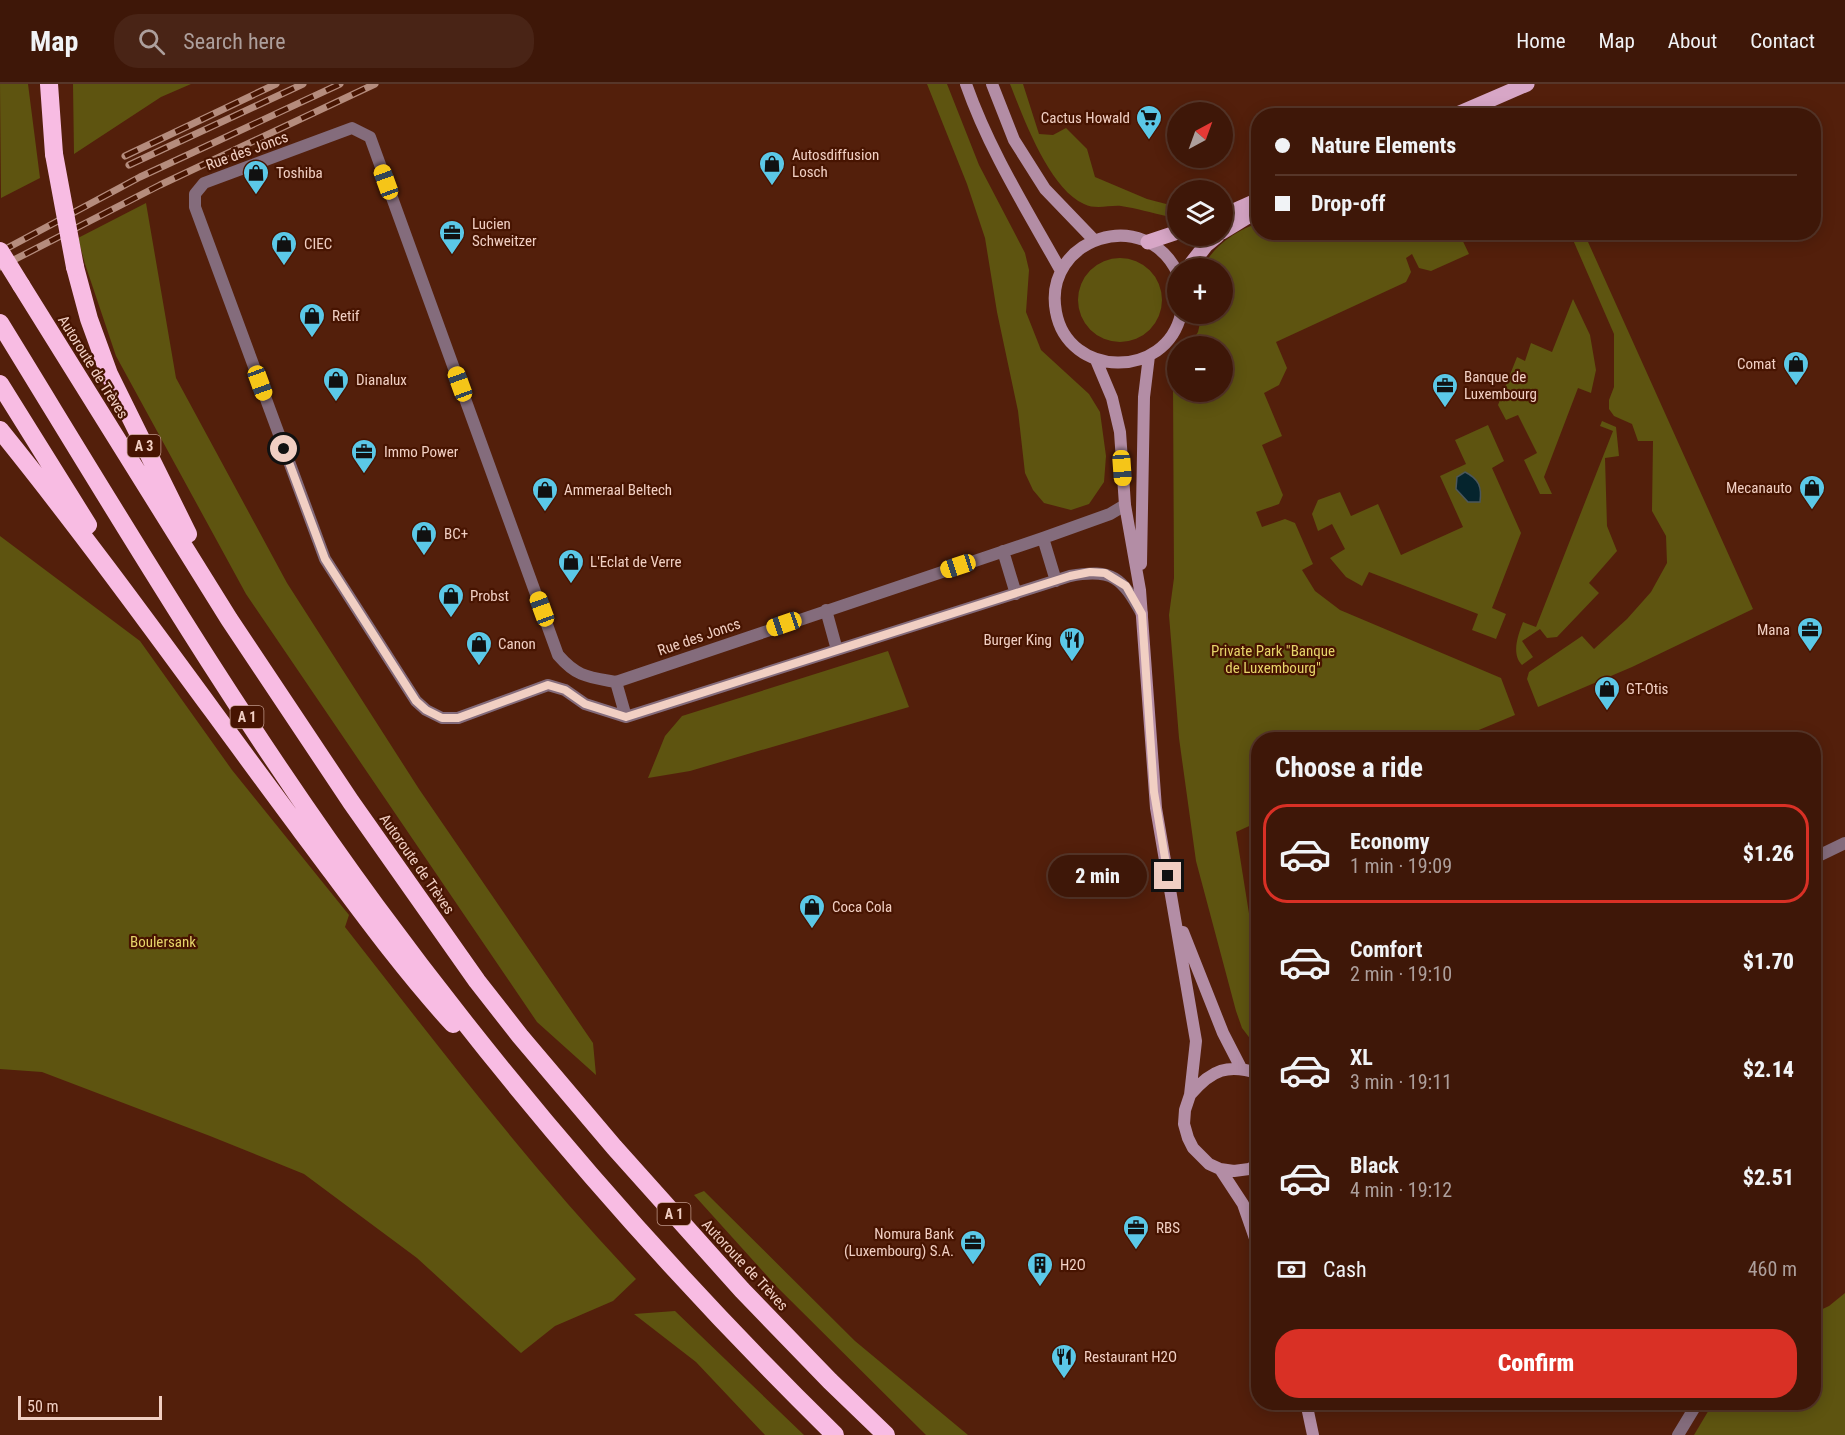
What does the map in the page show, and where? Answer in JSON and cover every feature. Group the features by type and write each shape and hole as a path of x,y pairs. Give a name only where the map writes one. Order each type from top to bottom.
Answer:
{"highway":[{"name":"A 3","path":"49,84 54,154 75,267 89,319 109,374 229,619"},
{"name":"Autoroute de Trèves","path":"0,250 229,619 351,802 477,981 520,1036 614,1147 742,1290 885,1435"},
{"name":"A 1","path":"0,323 178,612 264,744 374,903 520,1093 586,1171 717,1317 835,1435"},
{"name":"A 1","path":"0,384 150,623"},
{"name":"A 1","path":"0,430 150,623 415,982 468,1041 520,1093"}],"main road":[{"path":"966,84 1000,163 1061,271"},
{"path":"992,84 1014,140 1045,189 1094,240"},
{"path":"1472,108 1527,84"},
{"path":"1233,211 1251,203"},
{"path":"1233,225 1251,214"},
{"path":"1167,258 1148,242 1130,236 1112,235 1094,240 1075,253 1061,271 1055,291 1056,313 1064,333 1078,349 1096,360 1114,363 1132,363 1149,356 1166,343 1178,324"},
{"path":"1148,242 1167,236"},
{"path":"1196,258 1205,246"},
{"path":"1140,590 1144,397 1149,356"},
{"path":"1096,360 1112,398 1120,432 1125,505 1140,590 1156,808 1196,1041 1184,1124 1188,1138 1200,1157 1220,1168 1234,1171 1251,1168"},
{"path":"1174,908 1223,1033 1241,1068"},
{"path":"1190,1095 1203,1079 1221,1070 1241,1068 1251,1071"},
{"path":"1220,1168 1243,1204 1251,1227"},
{"path":"1308,1410 1313,1435"}],"street":[{"name":"Rue des Joncs","path":"626,717 585,704 565,690 548,685 458,718 442,718 426,710 416,701 325,559 195,207 195,194 204,183 352,128 370,136 558,655 571,669 592,678 616,682 1043,538 1110,514 1125,505"},
{"path":"1043,538 1056,581"},
{"path":"1003,551 1016,594"},
{"path":"616,682 626,717 1090,572 1105,573 1126,586 1142,614"},
{"path":"826,610 837,650"},
{"path":"1821,855 1845,843"},
{"path":"1678,1435 1693,1410"}],"green space":[{"path":"0,84 28,84 40,178 1,198"},
{"path":"73,84 191,84 161,97 74,154"},
{"path":"927,84 947,84 979,165 1025,253 1029,270 1026,312 1041,350 1089,394 1100,412 1106,456 1104,482 1089,504 1071,510 1044,503 1033,490 1025,473 1018,411 997,312 985,238 967,184"},
{"path":"1010,84 1023,84 1039,134 1053,135 1066,128 1087,149 1095,177 1147,199 1167,204 1166,216 1121,206 1089,206 1071,196 1049,168"},
{"path":"146,203 176,378 287,583 419,789 593,1043 596,1075 537,1022 246,594 116,356 78,238"},
{"name":"Private Park \"Banque de Luxembourg\"","path":"1251,226 1251,240 1462,240 1469,254 1431,271 1419,268 1412,254 1406,258 1411,272 1406,282 1276,342 1287,368 1279,385 1264,393 1282,436 1262,445 1283,495 1279,504 1256,512 1262,527 1285,519 1295,523 1313,564 1302,570 1315,591 1340,610 1501,678 1515,715 1474,732 1251,732 1251,825 1236,832 1251,926 1251,1040 1242,1028 1236,1011 1196,861 1179,738 1169,615 1174,578 1173,402 1233,402 1233,336 1195,336 1200,324 1233,324 1233,258 1208,258 1218,246 1233,246 1233,236"},
{"path":"1573,240 1587,240 1753,609 1632,667 1538,707 1527,679 1529,672 1582,636 1594,649 1627,619 1651,592 1667,563 1666,536 1652,511 1653,441 1638,441 1632,424 1614,416 1609,409 1609,400 1614,387 1614,334"},
{"path":"1112,258 1128,258 1144,265 1155,276 1162,292 1159,316 1150,330 1128,342 1112,342 1096,335 1085,324 1078,308 1078,292 1085,276 1096,265"},
{"path":"1573,299 1590,335 1596,370 1591,393 1578,388 1544,477 1552,494 1540,494 1524,460 1537,453 1518,415 1506,420 1498,405 1517,357 1525,361 1531,343 1552,352"},
{"path":"1602,421 1616,427 1619,456 1605,458 1607,526 1617,551 1589,583 1599,593 1557,637 1547,638 1540,629 1522,641 1533,657 1522,665 1516,650 1523,622 1536,627 1613,431 1600,426"},
{"path":"1488,425 1504,461 1492,468 1521,533 1492,608 1506,614 1496,639 1472,630 1478,614 1369,572 1362,586 1346,577 1330,558 1345,549 1332,524 1318,531 1312,514 1318,500 1340,492 1351,516 1378,504 1401,555 1463,527 1440,476 1466,464 1455,440"},
{"name":"Boulersank","path":"0,536 140,641 232,770 349,915 345,927 559,1194 636,1279 613,1301 555,1326 521,1353 417,1258 304,1174 42,1072 0,1069"},
{"path":"888,651 909,707 690,771 648,778 665,736 682,716"},
{"path":"704,1191 855,1341 968,1435 926,1435 778,1288 694,1195"},
{"path":"1845,1293 1845,1435 1694,1435 1709,1410 1821,1410 1821,1310"},
{"path":"675,1311 804,1435 765,1435 696,1362 634,1314"}],"water":[{"path":"1465,472 1478,484 1480,502 1468,502 1456,489 1457,477"}],"railway":[{"path":"125,156 276,84"},
{"path":"129,165 303,84"},
{"path":"0,252 140,177 340,84"},
{"path":"0,267 160,185 375,84"}],"place":[{"name":"Cactus Howald","path":"1149,141"},
{"name":"Autosdiffusion Losch","path":"772,187"},
{"name":"Toshiba","path":"256,196"},
{"name":"Lucien Schweitzer","path":"452,256"},
{"name":"CIEC","path":"284,267"},
{"name":"Retif","path":"312,339"},
{"name":"Comat","path":"1796,387"},
{"name":"Dianalux","path":"336,403"},
{"name":"Banque de Luxembourg","path":"1445,409"},
{"name":"Immo Power","path":"364,475"},
{"name":"Mecanauto","path":"1812,511"},
{"name":"Ammeraal Beltech","path":"545,513"},
{"name":"BC+","path":"424,557"},
{"name":"L'Eclat de Verre","path":"571,585"},
{"name":"Probst","path":"451,619"},
{"name":"Mana","path":"1810,653"},
{"name":"Burger King","path":"1072,663"},
{"name":"Canon","path":"479,667"},
{"name":"GT-Otis","path":"1607,712"},
{"name":"Coca Cola","path":"812,930"},
{"name":"RBS","path":"1136,1251"},
{"name":"Nomura Bank (Luxembourg) S.A.","path":"973,1266"},
{"name":"H2O","path":"1040,1288"},
{"name":"Restaurant H2O","path":"1064,1380"}],"route":[{"path":"284,449 325,559 416,701 426,710 442,718 458,718 548,685 565,690 585,704 626,717 1070,576 1090,572 1105,573 1126,586 1142,614 1154,792 1168,876"}]}
